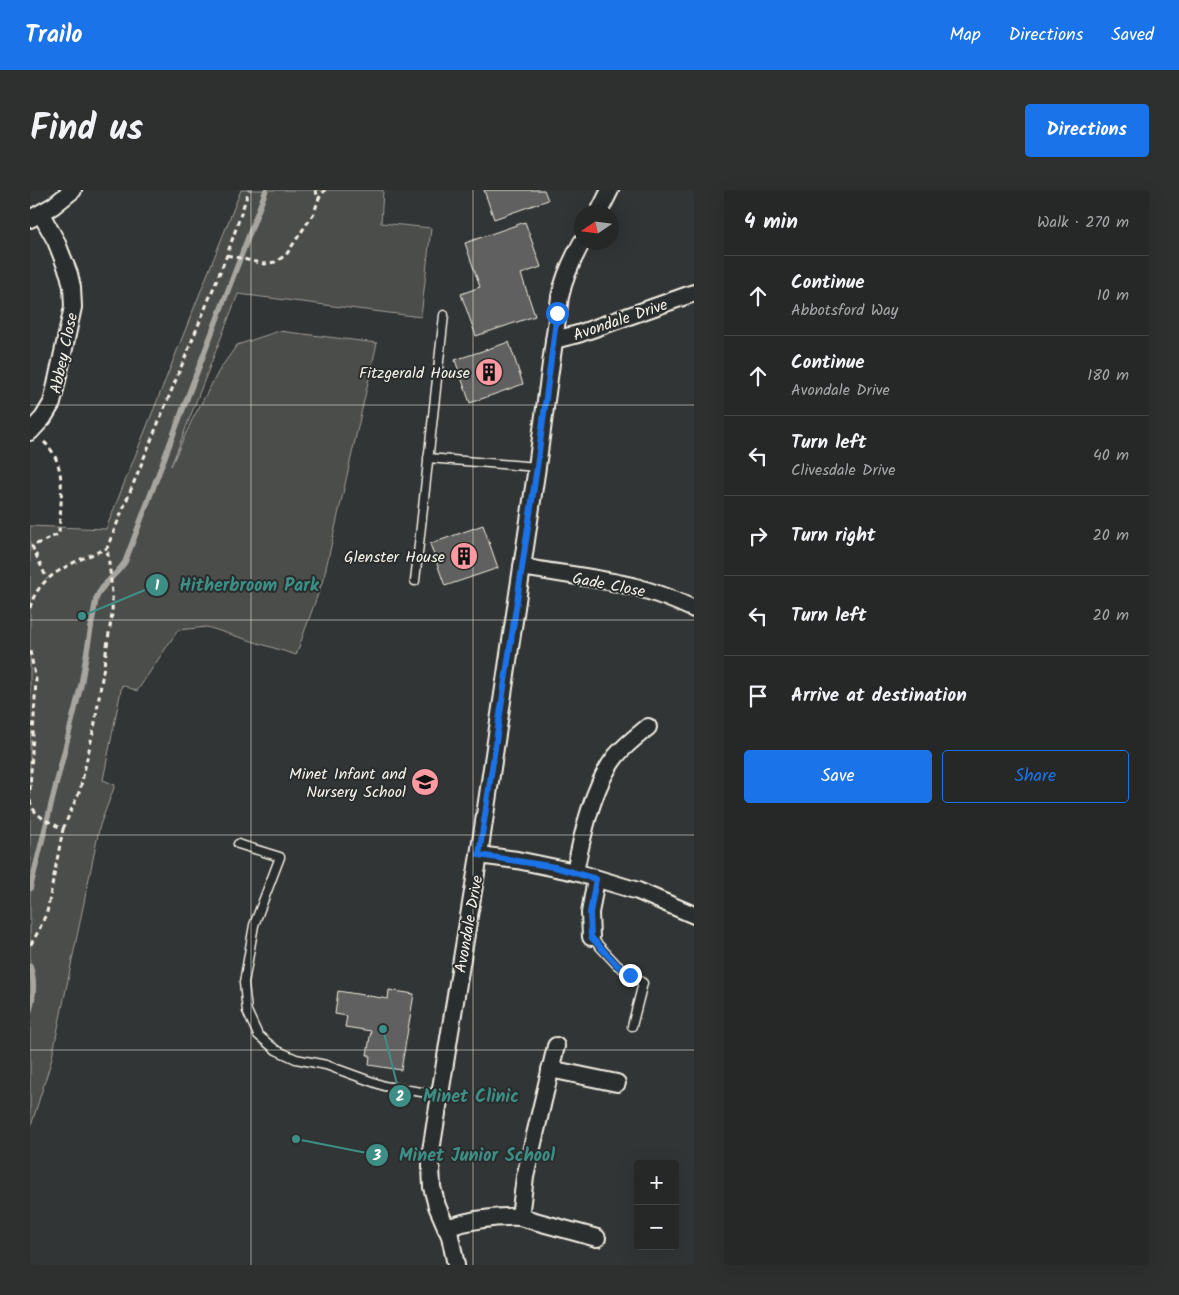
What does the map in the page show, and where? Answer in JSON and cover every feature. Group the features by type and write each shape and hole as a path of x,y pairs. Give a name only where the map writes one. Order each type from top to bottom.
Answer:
{"street":[{"path":"36,216 73,190"},
{"path":"602,205 610,190"},
{"name":"Abbey Close","path":"31,431 43,418 52,403 73,307 69,274 56,241 36,216"},
{"path":"554,340 562,285 578,250"},
{"name":"Avondale Drive","path":"456,1265 450,1236 437,1206 432,1187 431,1151 479,855 554,340 578,334 694,293"},
{"name":"Gade Close","path":"522,567 637,587 694,609"},
{"path":"575,872 587,821 602,778 610,764 626,745 648,728"},
{"path":"479,855 517,860 575,872 638,891 694,914"},
{"path":"591,937 590,913 596,879"},
{"path":"520,1217 526,1177 556,1046"},
{"path":"550,1069 617,1083"},
{"path":"446,1228 466,1222 505,1216 520,1217 597,1238"}],"lane":[{"path":"415,581 444,315"},
{"path":"428,458 537,467"},
{"path":"238,844 280,857 254,925 244,983 247,1010 258,1035 276,1050 296,1059 326,1065 384,1086 440,1095"},
{"path":"591,937 617,965 643,983 632,1026"}],"path":[{"path":"30,946 47,912 64,829 80,790 95,723 112,614 112,583 107,548 226,255 249,190"},
{"path":"315,190 319,198"},
{"path":"226,255 264,264 275,262 286,255 314,213 319,198 325,190"},
{"path":"31,431 51,450 55,457 62,486 58,534 32,546 47,579"},
{"path":"30,608 36,594 47,579 67,566 107,548"},
{"path":"30,651 36,680 36,692 30,790"},
{"path":"30,800 34,811 39,816 64,829"}],"shaded area":[{"path":"241,190 383,190 381,223 431,228 421,317 238,294 171,466 192,420 220,369 237,345 279,331 377,343 324,577 296,655 207,627 178,630 137,691 122,685 103,780 115,785 100,825 51,1062 30,1129 30,526 106,529"}],"building":[{"path":"484,190 544,190 548,200 494,219"},
{"path":"525,222 541,267 521,274 535,316 476,336 461,294 480,287 465,243"},
{"name":"Fitzgerald House","path":"509,342 523,384 470,403 455,360"},
{"name":"Glenster House","path":"483,525 498,568 445,586 430,544"},
{"path":"389,990 414,994 401,1070 369,1065 370,1055 367,1055 371,1031 345,1027 347,1016 335,1014 338,991 388,999"}],"waterway":[{"path":"30,889 81,685 96,599 102,588 125,562 266,190"},
{"path":"30,966 33,977 30,1010"}],"place":[{"name":"Fitzgerald House","path":"489,372"},
{"name":"Glenster House","path":"464,556"},
{"name":"Hitherbroom Park","path":"82,616"},
{"name":"Minet Infant and Nursery School","path":"425,782"},
{"name":"Minet Clinic","path":"383,1029"},
{"name":"Minet Junior School","path":"296,1139"}],"route":[{"path":"557,313 537,467 479,855 555,867 596,879 590,913 591,937 617,965 630,975"}]}
